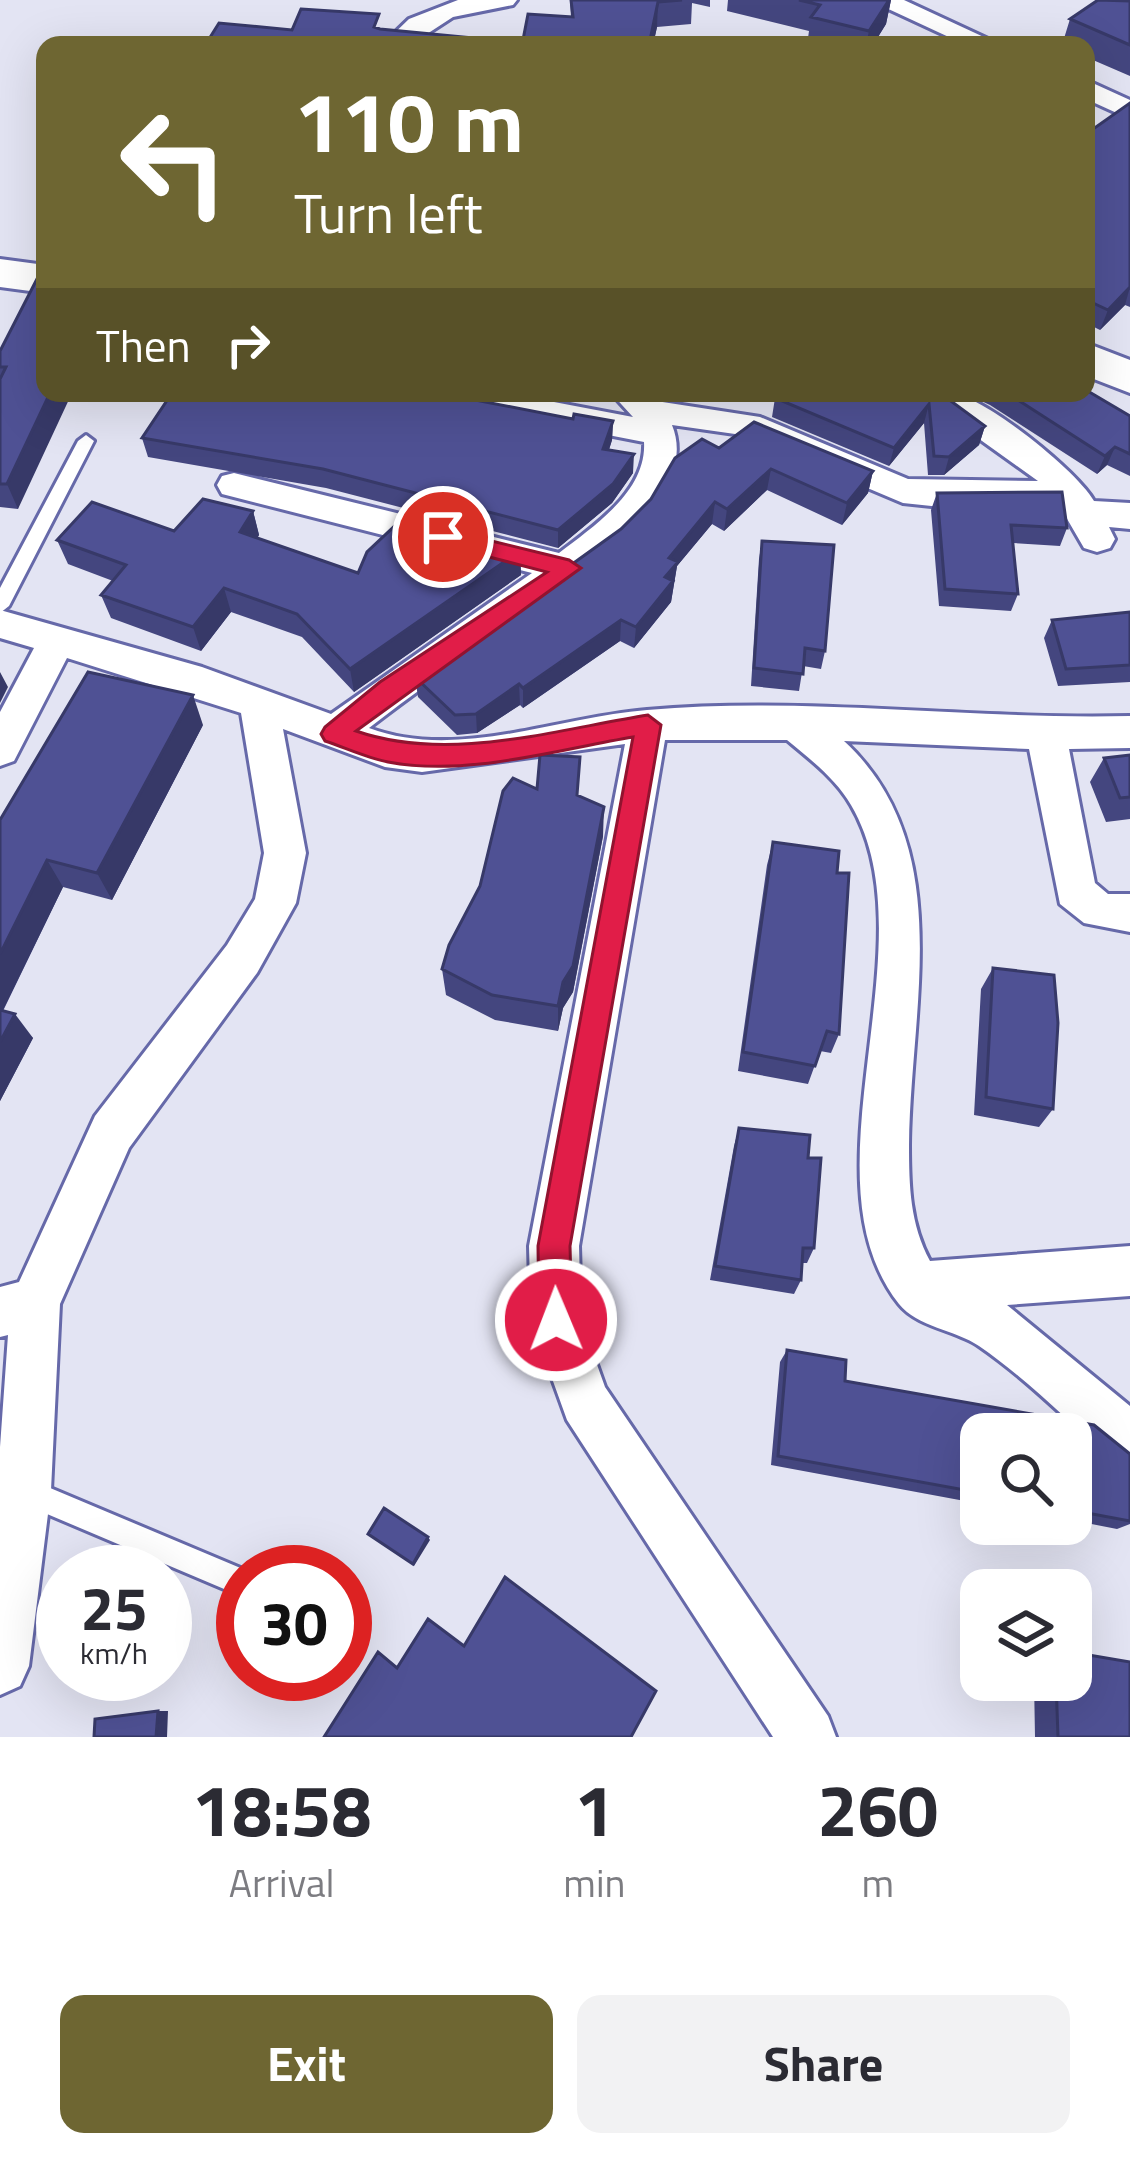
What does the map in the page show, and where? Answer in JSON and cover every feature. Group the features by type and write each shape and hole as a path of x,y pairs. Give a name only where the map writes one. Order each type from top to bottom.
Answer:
{"main road":[{"path":"0,273 36,279"},
{"path":"1095,362 1130,378"}],"street":[{"path":"404,36 419,22 454,8 504,0"},
{"path":"882,0 967,36"},
{"path":"1095,93 1130,111"},
{"path":"542,402 748,425 903,491 1086,515 1130,516"},
{"path":"946,402 1046,464 1086,515"},
{"path":"334,734 389,689 569,568 657,475 663,452 646,412"},
{"path":"234,485 569,568"},
{"path":"0,624 202,682 385,751 422,756 464,754 648,725 796,724 1046,734 1130,731"},
{"path":"0,750 58,639"},
{"path":"0,1666 24,1490 17,1307 112,1132 242,959 275,903 284,853 259,706"},
{"path":"796,724 846,766 872,803 892,849 902,906 886,1182 893,1239 916,1287 994,1326 1130,1440"},
{"path":"648,725 554,1246 556,1320 585,1402 807,1737"},
{"path":"1046,734 1075,891 1087,907 1130,913"},
{"path":"916,1287 1130,1271"}],"lane":[{"path":"0,606 86,441"},
{"path":"24,1490 216,1572"}],"building":[{"path":"571,0 682,0 658,2 651,36 524,36 528,14 573,17"},
{"path":"799,0 889,0 869,31 811,17 820,5"},
{"path":"1098,0 1130,1 1130,45 1070,19"},
{"path":"301,9 379,14 374,27 380,29 453,36 211,36 219,23 292,30"},
{"path":"1130,103 1130,287 1108,310 1095,304 1095,128"},
{"path":"36,281 36,402 46,402 7,484 0,484 0,379 6,367 0,367 0,351"},
{"path":"1095,395 1130,416 1130,454 1115,447 1105,456 1021,402 1095,402"},
{"path":"166,402 486,402 573,419 574,414 613,421 603,449 634,454 613,484 558,530 323,469 142,438"},
{"path":"785,402 952,402 985,426 949,457 934,456 929,404 894,448"},
{"path":"754,422 873,471 847,503 771,469 727,509 715,502 669,558 678,562 665,577 673,581 636,627 621,620 523,688 519,684 476,714 455,715 415,677 621,529 651,499 675,458 702,439 719,448"},
{"path":"1062,492 1067,528 1011,525 1018,594 945,589 937,493"},
{"path":"203,499 253,511 240,532 358,573 367,552 400,521 520,551 350,669 297,614 224,588 193,627 101,595 126,565 57,540 92,502 174,531"},
{"path":"762,541 834,545 825,651 805,648 803,674 754,668"},
{"path":"1130,612 1130,665 1066,669 1052,620"},
{"path":"88,672 193,695 97,873 47,860 0,954 0,820"},
{"path":"540,755 580,757 577,795 604,807 573,966 563,982 558,1006 492,995 442,969 449,945 480,886 503,791 513,778 537,789"},
{"path":"1130,755 1130,797 1120,798 1104,758"},
{"path":"773,842 839,851 837,873 849,873 839,1034 827,1031 815,1066 743,1052"},
{"path":"993,968 1054,975 1058,1023 1053,1109 986,1097"},
{"path":"0,1010 15,1014 0,1042"},
{"path":"739,1128 810,1135 808,1158 821,1158 814,1248 803,1248 801,1280 715,1266"},
{"path":"787,1350 846,1360 845,1381 1026,1413 960,1413 960,1489 778,1456"},
{"path":"1092,1425 1130,1454 1130,1521 1092,1514"},
{"path":"384,1508 428,1537 413,1564 368,1534"},
{"path":"505,1577 656,1691 631,1737 324,1737 347,1701 372,1701 372,1661 378,1652 397,1668 428,1619 464,1646"},
{"path":"1092,1656 1130,1662 1130,1737 1058,1737 1057,1701 1092,1701"},
{"path":"158,1711 156,1737 94,1737 95,1719"}],"route":[{"path":"443,537 569,568 389,689 334,734 385,751 422,756 464,754 648,725 554,1246 556,1320"}]}
